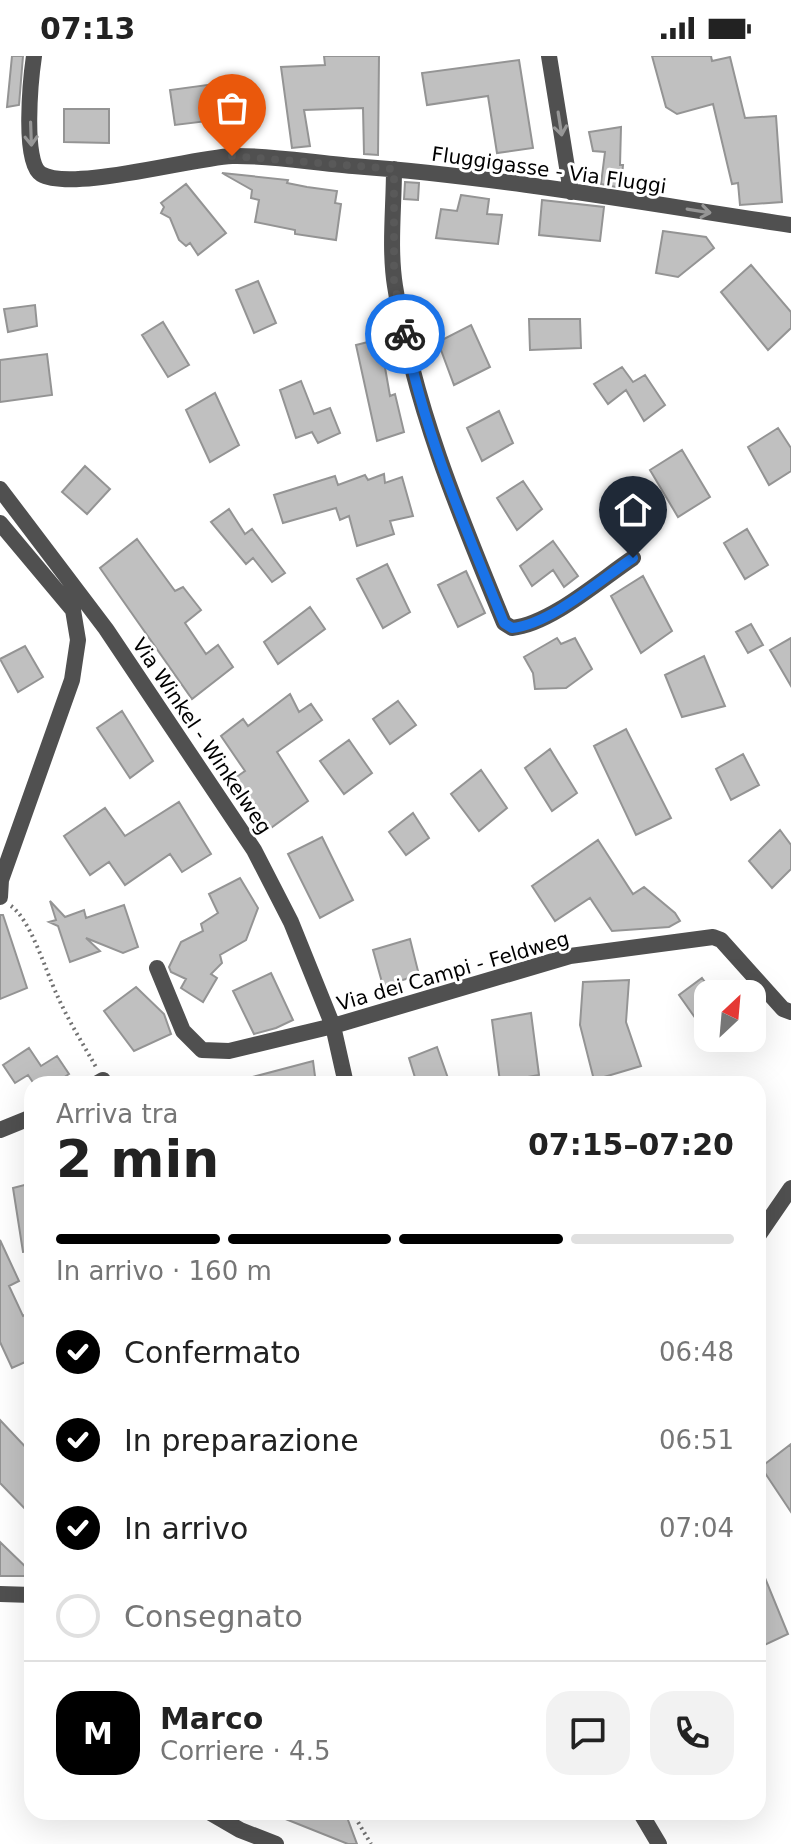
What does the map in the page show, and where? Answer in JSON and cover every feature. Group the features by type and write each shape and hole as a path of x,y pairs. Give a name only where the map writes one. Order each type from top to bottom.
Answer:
{"street":[{"name":"Fluggigasse - Via Fluggi","path":"34,56 30,142 35,169 42,175 71,181 232,156 394,169 791,225"},
{"path":"549,56 571,192"},
{"path":"394,169 394,282 414,381 466,532 504,623 512,628 524,627 555,611 633,558"},
{"name":"Via Winkel - Winkelweg","path":"0,489 106,629 254,850 291,922 333,1026 344,1076"},
{"path":"0,523 73,610 78,640 72,680 1,880 0,897"},
{"name":"Via dei Campi - Feldweg","path":"333,1026 570,956 713,937 721,940 783,1009 791,1012"},
{"path":"157,968 183,1031 202,1050 229,1051 333,1026"},
{"path":"0,1130 24,1120"},
{"path":"766,1224 791,1188"},
{"path":"0,1594 24,1595"},
{"path":"223,1820 276,1844"},
{"path":"645,1820 659,1844"}],"path":[{"path":"0,897 16,910 29,931 96,1076"},
{"path":"357,1820 371,1844"}],"building":[{"path":"12,56 23,56 19,105 7,107"},
{"path":"324,56 379,56 378,155 364,154 363,108 304,110 310,146 292,148 281,67 325,65"},
{"path":"652,56 711,56 712,61 730,57 745,118 776,116 782,202 740,205 738,183 732,184 713,104 677,114 666,107"},
{"path":"519,60 533,148 497,153 488,96 427,105 422,73"},
{"path":"244,80 249,116 175,125 170,90"},
{"path":"64,109 109,109 109,143 64,142"},
{"path":"621,127 621,188 601,184 605,152 593,151 589,132"},
{"path":"222,173 288,180 287,183 337,191 335,203 341,204 336,240 295,234 295,230 255,222 259,200 251,198 252,190"},
{"path":"405,182 419,183 418,200 404,199"},
{"path":"186,184 226,233 198,255 190,243 186,246 179,240 170,218 161,213 164,207 161,203"},
{"path":"461,195 489,199 487,214 502,215 498,244 436,238 441,209 457,211"},
{"path":"542,200 604,207 600,241 539,235"},
{"path":"663,231 706,237 714,248 678,277 656,273"},
{"path":"751,265 791,312 791,328 768,350 721,292"},
{"path":"258,281 276,323 254,333 236,290"},
{"path":"35,305 37,326 8,332 4,309"},
{"path":"529,319 580,319 581,348 530,350"},
{"path":"163,322 189,365 168,377 142,335"},
{"path":"471,325 490,367 454,385 438,342"},
{"path":"380,339 390,396 395,394 404,432 377,441 356,345"},
{"path":"47,354 52,395 0,402 0,360"},
{"path":"622,367 633,382 645,375 665,405 644,421 626,390 608,404 594,384"},
{"path":"301,381 314,414 330,408 340,433 318,443 312,432 296,438 280,390"},
{"path":"215,393 239,445 210,462 186,410"},
{"path":"499,411 513,443 482,461 467,428"},
{"path":"778,428 791,448 791,471 769,485 748,447"},
{"path":"682,450 710,497 678,517 650,470"},
{"path":"85,466 110,489 87,514 62,492"},
{"path":"384,474 385,483 402,477 413,516 390,521 394,534 357,546 349,516 340,520 336,508 283,523 274,495 335,476 338,485 365,475 368,480"},
{"path":"523,481 542,509 517,530 497,498"},
{"path":"229,509 245,534 252,529 285,573 272,582 253,558 246,564 211,522"},
{"path":"747,529 768,565 745,579 724,543"},
{"path":"137,539 175,591 183,587 201,610 185,623 206,654 218,645 233,667 192,699 100,568"},
{"path":"553,541 578,576 564,587 553,570 532,586 520,566"},
{"path":"387,564 410,612 383,628 357,579"},
{"path":"466,571 485,613 458,627 438,585"},
{"path":"643,576 672,631 641,653 611,596"},
{"path":"310,607 325,629 278,664 264,642"},
{"path":"751,624 763,645 748,653 736,632"},
{"path":"557,638 561,644 575,638 592,669 566,688 535,689 533,673 524,657"},
{"path":"791,638 791,686 770,650"},
{"path":"25,646 43,677 18,692 0,659"},
{"path":"704,656 725,706 682,717 665,675"},
{"path":"290,694 299,712 311,704 322,720 277,752 308,801 264,833 232,780 245,771 221,736 243,719 248,726"},
{"path":"398,701 416,725 390,744 373,719"},
{"path":"122,711 153,761 130,778 97,728"},
{"path":"626,729 671,818 636,835 594,746"},
{"path":"349,740 372,773 344,794 320,761"},
{"path":"550,749 577,793 552,811 525,768"},
{"path":"743,754 759,785 731,800 716,769"},
{"path":"481,770 507,808 479,831 451,794"},
{"path":"179,802 211,854 182,872 170,854 125,885 109,862 90,875 64,836 105,808 125,836"},
{"path":"413,813 429,838 406,855 389,832"},
{"path":"780,830 791,845 791,869 772,888 749,861"},
{"path":"322,837 353,900 320,918 288,854"},
{"path":"598,840 633,894 644,887 680,921 669,927 612,931 590,898 555,921 532,886"},
{"path":"240,878 258,908 246,940 220,955 222,963 211,974 217,978 203,1002 181,988 186,979 171,972 169,967 181,942 203,931 201,924 218,913 209,894"},
{"path":"50,901 65,917 84,910 86,918 124,905 138,947 123,953 86,938 100,951 70,962 58,926 49,922 56,920"},
{"path":"0,915 3,915 27,988 0,999"},
{"path":"410,939 419,975 383,986 373,950"},
{"path":"271,973 293,1020 254,1034 233,991"},
{"path":"629,980 626,1022 641,1066 607,1076 593,1076 580,1025 583,982"},
{"path":"694,984 694,1016 679,995"},
{"path":"136,987 164,1014 171,1034 134,1051 104,1011"},
{"path":"531,1013 539,1075 499,1076 492,1020"},
{"path":"437,1047 447,1076 415,1076 409,1058"},
{"path":"29,1048 41,1066 57,1056 69,1074 28,1075 15,1083 3,1065"},
{"path":"313,1061 315,1076 256,1076"},
{"path":"24,1185 24,1252 23,1252 13,1188"},
{"path":"0,1240 19,1281 9,1286 24,1316 24,1363 12,1368 0,1342"},
{"path":"0,1420 24,1446 24,1508 0,1483"},
{"path":"791,1444 791,1512 766,1474 766,1463"},
{"path":"0,1542 24,1565 24,1576 0,1576"},
{"path":"766,1580 788,1634 766,1644"},
{"path":"288,1820 348,1820 357,1844 348,1844"}],"way so far":[{"path":"232,156 394,169 394,282 405,334"}],"route":[{"path":"405,334 414,381 466,532 504,623 512,628 524,627 555,611 633,558"}]}
